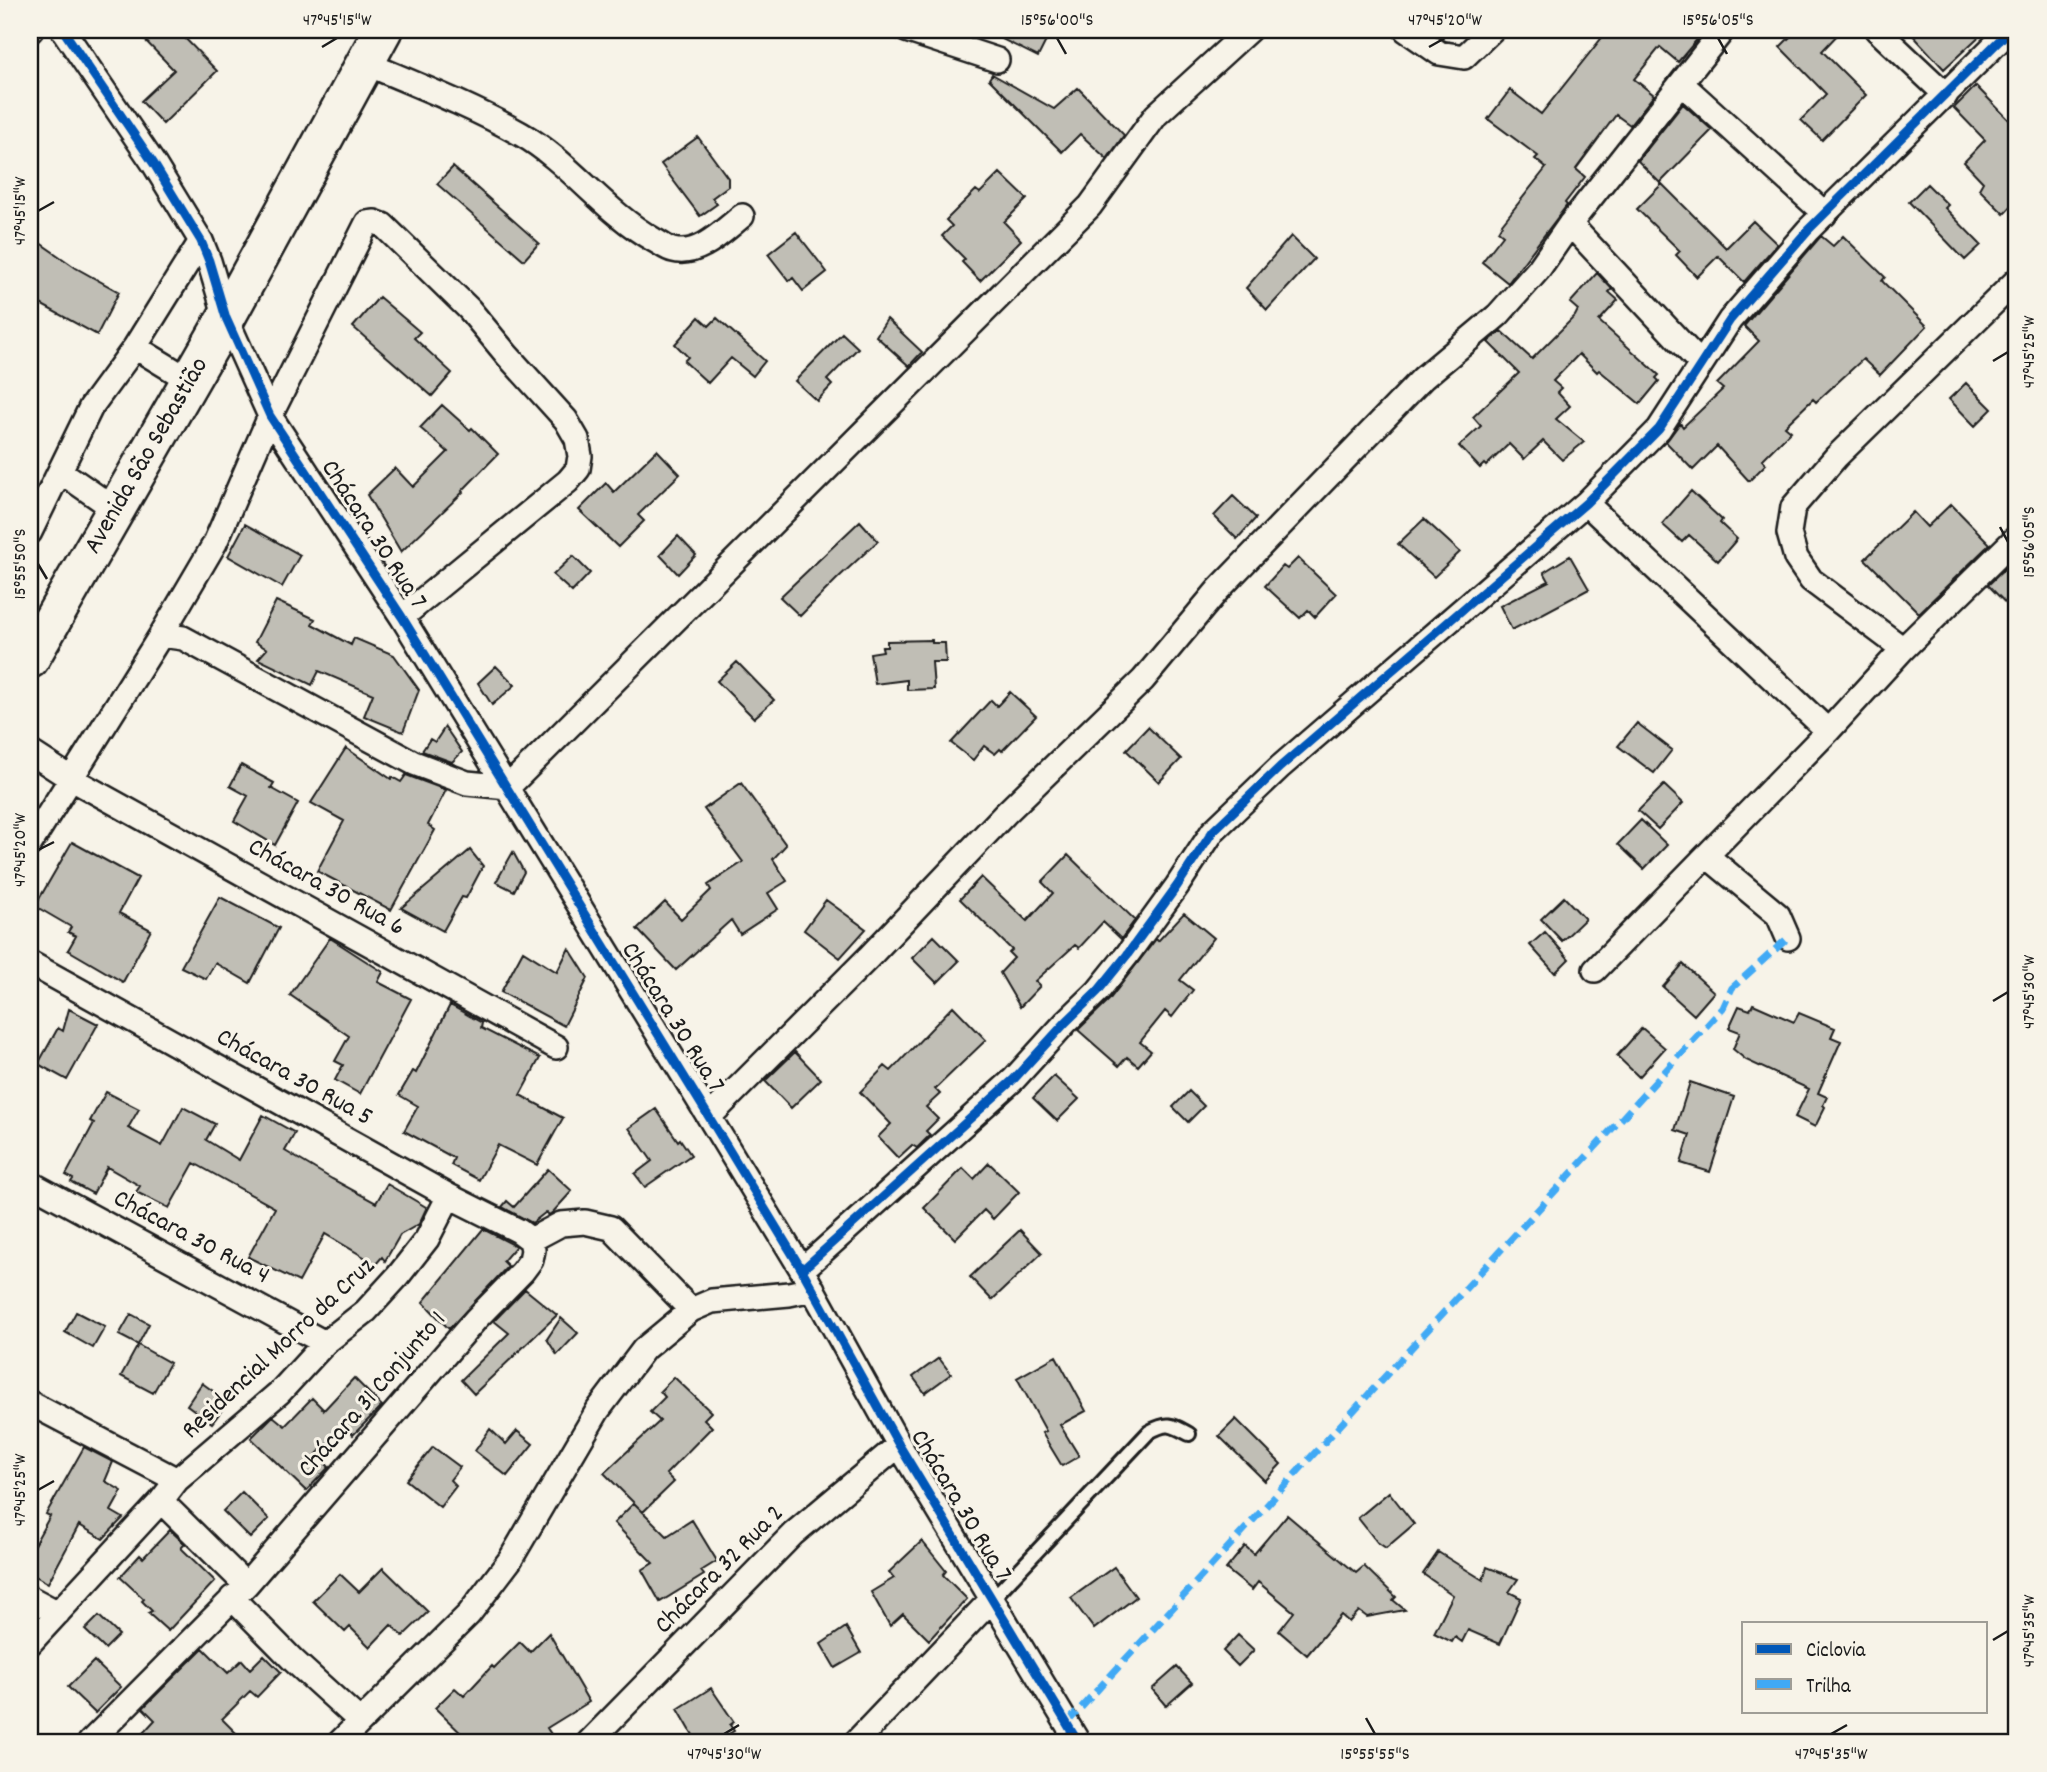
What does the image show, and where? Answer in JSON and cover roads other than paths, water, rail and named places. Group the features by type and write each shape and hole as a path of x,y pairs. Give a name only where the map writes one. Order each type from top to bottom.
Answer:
{"main road":[{"name":"Avenida São Sebastião","path":"30,659 191,381 383,30"}],"street":[{"name":"Chácara 30 Rua 7","path":"62,30 154,164 201,241 226,318 270,416 402,617 508,787 605,951 807,1280 899,1445 1078,1742"},
{"path":"906,30 998,60"},
{"path":"160,635 183,638 414,763 467,783 508,787 1090,206 1156,115 1249,30"},
{"path":"1406,30 1439,53 1464,57 1492,30"},
{"path":"709,1117 869,957 1005,814 1143,680 1218,590 1423,378 1497,315 1538,270 1570,224 1723,30"},
{"path":"1877,30 1946,95"},
{"path":"340,1742 469,1614 510,1560 598,1410 643,1349 691,1310 712,1301 789,1294 807,1280 1014,1079 1098,991 1149,926 1213,831 1280,767 1586,503 1659,429 1730,320 1808,230 2010,30"},
{"path":"365,63 522,134 559,162 630,226 674,251 697,248 742,216"},
{"path":"1682,84 1825,214"},
{"path":"30,844 215,543 270,416 367,223 375,222 383,225 469,309 566,420 577,439 580,456 578,469 568,481 402,617"},
{"path":"1570,224 1700,363"},
{"path":"30,533 91,407 135,347 201,241"},
{"path":"1903,649 1811,580 1796,558 1789,533 1793,508 1836,457 2017,281"},
{"path":"135,347 191,381"},
{"path":"60,471 116,510"},
{"path":"1586,503 1828,731"},
{"path":"1595,970 1828,731 1903,649 2017,537"},
{"name":"Chácara 30 Rua 6","path":"30,752 70,778 556,1047"},
{"path":"1707,856 1778,915 1788,938"},
{"name":"Chácara 30 Rua 5","path":"30,963 449,1196 519,1231 530,1240"},
{"name":"Chácara 30 Rua 4","path":"30,1183 325,1343"},
{"name":"Residencial Morro da Cruz","path":"30,1643 161,1501 177,1480 280,1392 325,1343 366,1311 428,1239 449,1196"},
{"path":"530,1240 561,1224 585,1222 611,1228 691,1310"},
{"name":"Chácara 31 Conjunto 1","path":"239,1591 476,1320 522,1272 531,1260 533,1250 530,1240"},
{"path":"30,1403 177,1480"},
{"name":"Chácara 32 Rua 2","path":"589,1742 793,1534 899,1445"},
{"path":"161,1501 239,1591 294,1661 360,1721"},
{"path":"90,1742 239,1591"},
{"path":"30,1598 58,1613"},
{"path":"856,1742 992,1599"}],"lane":[{"path":"992,1599 1149,1432 1163,1424 1189,1434"}]}
